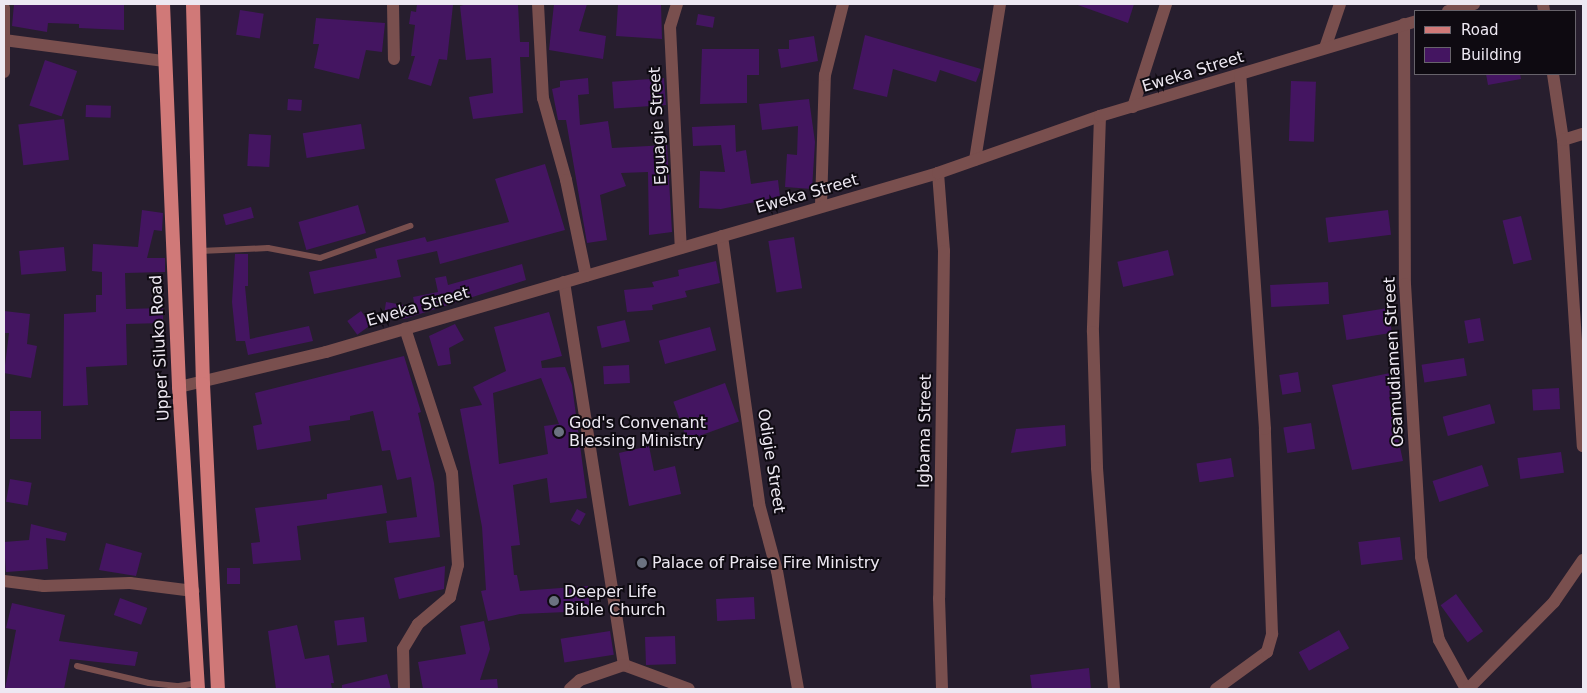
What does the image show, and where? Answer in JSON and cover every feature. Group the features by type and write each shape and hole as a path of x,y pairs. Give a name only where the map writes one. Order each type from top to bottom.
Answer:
{"main road":[{"name":"Upper Siluko Road","path":"164,4 163,61 179,387 198,686"},
{"path":"193,4 198,251 218,689"}],"street":[{"path":"393,4 394,59"},
{"path":"538,4 543,98 566,180 586,276"},
{"name":"Eguagie Street","path":"677,4 670,27 672,122 682,248"},
{"path":"820,206 825,75 843,4"},
{"path":"975,160 1000,4"},
{"path":"1133,107 1166,4"},
{"path":"1324,48 1340,4"},
{"path":"1452,10 1474,4"},
{"path":"4,8 4,72"},
{"name":"Eweka Street","path":"203,384 405,328 938,173 1100,116 1410,23"},
{"name":"Osamudiamen Street","path":"1410,23 1405,284 1421,557 1438,640 1467,689"},
{"path":"5,40 163,61"},
{"path":"1216,689 1234,685 1267,652 1272,634 1265,429 1240,75"},
{"path":"1553,75 1563,140 1578,285 1583,446"},
{"path":"1100,116 1093,332 1097,468 1114,689"},
{"path":"1563,140 1583,134"},
{"name":"Igbama Street","path":"938,173 944,251 939,598 942,689"},
{"name":"Odigie Street","path":"722,236 759,504 777,571 798,689"},
{"path":"564,282 624,665"},
{"path":"404,689 403,649 418,624 450,597 458,565 452,473 405,328"},
{"path":"179,387 203,384"},
{"path":"1467,689 1554,602 1583,560"},
{"path":"4,582 44,586 130,582 193,591"},
{"path":"570,689 580,680 624,665 689,689"}],"lane":[{"path":"198,251 268,248 320,258 410,226"},
{"path":"77,666 149,683 198,686"}],"building":[{"path":"14,4 124,4 124,30 79,28 79,24 48,23 47,32 12,26"},
{"path":"417,4 453,5 447,60 439,59 431,86 408,79 415,56 411,56 415,25 409,24 411,11 416,12"},
{"path":"467,4 518,4 520,42 529,42 529,57 520,57 523,113 473,119 469,97 493,93 491,58 466,60 460,6"},
{"path":"554,4 587,4 579,31 606,36 603,59 549,50"},
{"path":"618,4 661,4 662,39 616,36"},
{"path":"1075,4 1134,4 1128,23"},
{"path":"240,10 264,14 260,38 236,35"},
{"path":"698,14 715,17 713,28 696,25"},
{"path":"316,18 385,23 382,52 366,50 359,79 314,68 319,44 313,44"},
{"path":"865,35 981,69 976,82 940,70 936,82 893,69 887,97 853,89"},
{"path":"814,36 818,61 781,68 778,49 789,49 789,40"},
{"path":"702,49 759,49 759,75 747,75 747,103 700,104"},
{"path":"45,60 77,71 62,116 29,105"},
{"path":"1486,75 1520,75 1521,79 1488,85"},
{"path":"588,78 589,94 578,95 580,125 608,121 612,148 667,145 672,232 649,235 648,172 621,173 626,186 600,195 607,240 587,243 566,120 558,120 552,89 560,87 560,81"},
{"path":"664,78 666,105 614,109 612,82"},
{"path":"1291,81 1316,82 1314,142 1289,141"},
{"path":"288,99 302,100 301,111 287,110"},
{"path":"809,99 815,142 812,189 785,187 787,154 797,155 798,126 762,130 759,104"},
{"path":"86,105 111,106 111,118 86,117"},
{"path":"64,119 69,160 23,165 18,125"},
{"path":"361,124 365,149 307,158 303,133"},
{"path":"735,125 736,152 746,150 751,184 778,180 780,197 721,209 699,208 700,171 725,172 721,145 693,146 692,127"},
{"path":"249,134 271,135 269,167 247,166"},
{"path":"545,164 565,230 440,264 437,251 397,260 401,277 314,294 309,272 377,258 375,249 425,237 427,242 509,222 495,179"},
{"path":"358,205 366,233 306,250 298,222"},
{"path":"251,207 254,218 226,225 223,215"},
{"path":"142,210 163,213 162,231 154,230 147,258 165,258 165,272 125,273 126,309 163,308 163,323 126,324 127,365 86,367 88,405 63,406 64,314 96,312 96,295 102,295 102,272 92,271 93,244 138,247"},
{"path":"1388,210 1391,235 1329,242 1325,218"},
{"path":"1521,216 1532,260 1513,264 1503,221"},
{"path":"794,237 802,288 776,292 768,241"},
{"path":"64,247 66,271 21,275 19,251"},
{"path":"1168,250 1174,275 1123,287 1117,262"},
{"path":"235,254 248,254 248,286 245,286 250,339 309,326 313,341 248,355 245,341 236,341 232,302"},
{"path":"716,261 720,283 685,291 687,297 652,305 653,310 627,312 624,290 654,287 652,282 679,276 678,270"},
{"path":"522,264 526,280 404,319 384,315 386,302 415,307 413,297 438,292 435,278 446,276 448,285"},
{"path":"1328,282 1329,304 1271,307 1270,285"},
{"path":"1388,308 1392,333 1346,340 1343,315"},
{"path":"4,311 30,314 27,344 37,346 31,378 4,373 9,333 4,333"},
{"path":"361,311 371,325 357,335 347,321"},
{"path":"549,312 562,356 541,361 542,368 565,367 572,385 587,498 550,503 547,478 513,485 520,545 511,546 514,575 517,575 520,591 588,586 590,611 520,614 488,621 481,591 486,590 482,527 460,409 482,405 473,387 506,371 494,327","holes":["541,378 559,424 544,426 548,454 499,464 493,393"]},
{"path":"1480,318 1484,341 1468,343 1464,321"},
{"path":"625,320 630,341 602,348 597,327"},
{"path":"455,324 464,340 449,348 451,364 438,366 429,336"},
{"path":"710,327 716,350 665,364 659,341"},
{"path":"404,356 421,412 418,413 434,483 440,537 389,543 386,521 417,517 411,477 397,480 390,450 382,451 373,411 350,416 350,420 309,426 311,441 257,450 253,426 262,424 255,393"},
{"path":"1464,358 1467,376 1424,383 1422,365"},
{"path":"629,365 630,383 604,384 603,366"},
{"path":"1298,372 1301,392 1282,395 1279,375"},
{"path":"1390,373 1395,396 1389,397 1403,461 1352,470 1332,385"},
{"path":"725,383 739,422 687,440 673,402"},
{"path":"1559,388 1560,409 1533,410 1532,389"},
{"path":"1490,404 1495,423 1448,436 1443,417"},
{"path":"10,411 41,411 41,439 10,439"},
{"path":"1311,423 1315,449 1287,453 1283,427"},
{"path":"1065,425 1066,446 1011,453 1016,429"},
{"path":"649,446 654,471 675,466 681,494 629,506 619,453"},
{"path":"1561,452 1564,473 1520,479 1517,458"},
{"path":"1231,458 1234,477 1199,482 1196,463"},
{"path":"1482,465 1489,486 1439,502 1433,481"},
{"path":"10,479 32,483 28,505 6,502"},
{"path":"382,485 387,513 297,526 301,560 253,564 251,543 260,542 255,508 327,499 327,494"},
{"path":"577,509 586,514 579,525 571,520"},
{"path":"31,524 67,533 65,541 46,538 48,569 6,572 4,542 29,540"},
{"path":"1400,537 1403,560 1361,565 1358,542"},
{"path":"106,543 142,553 136,576 99,570"},
{"path":"445,566 444,589 399,599 394,578"},
{"path":"227,568 240,568 240,584 227,584"},
{"path":"1456,594 1483,631 1468,642 1441,605"},
{"path":"754,597 755,619 717,621 716,599"},
{"path":"120,598 147,608 141,625 114,615"},
{"path":"12,603 65,615 59,641 138,652 135,666 70,659 64,689 5,689 16,630 6,628"},
{"path":"364,617 367,642 337,645 334,621"},
{"path":"484,621 490,649 480,680 497,679 498,689 423,689 418,662 466,654 460,626"},
{"path":"297,625 305,659 329,655 334,683 331,683 332,689 276,689 268,631"},
{"path":"1339,630 1349,648 1309,671 1299,652"},
{"path":"610,631 614,655 564,663 561,639"},
{"path":"675,636 676,664 646,665 645,637"},
{"path":"1089,668 1091,689 1032,689 1030,675"},
{"path":"387,674 391,689 342,689 342,685"}],"place":[{"name":"God's Convenant Blessing Ministry","path":"559,432"},
{"name":"Palace of Praise Fire Ministry","path":"642,563"},
{"name":"Deeper Life Bible Church","path":"554,601"}]}
